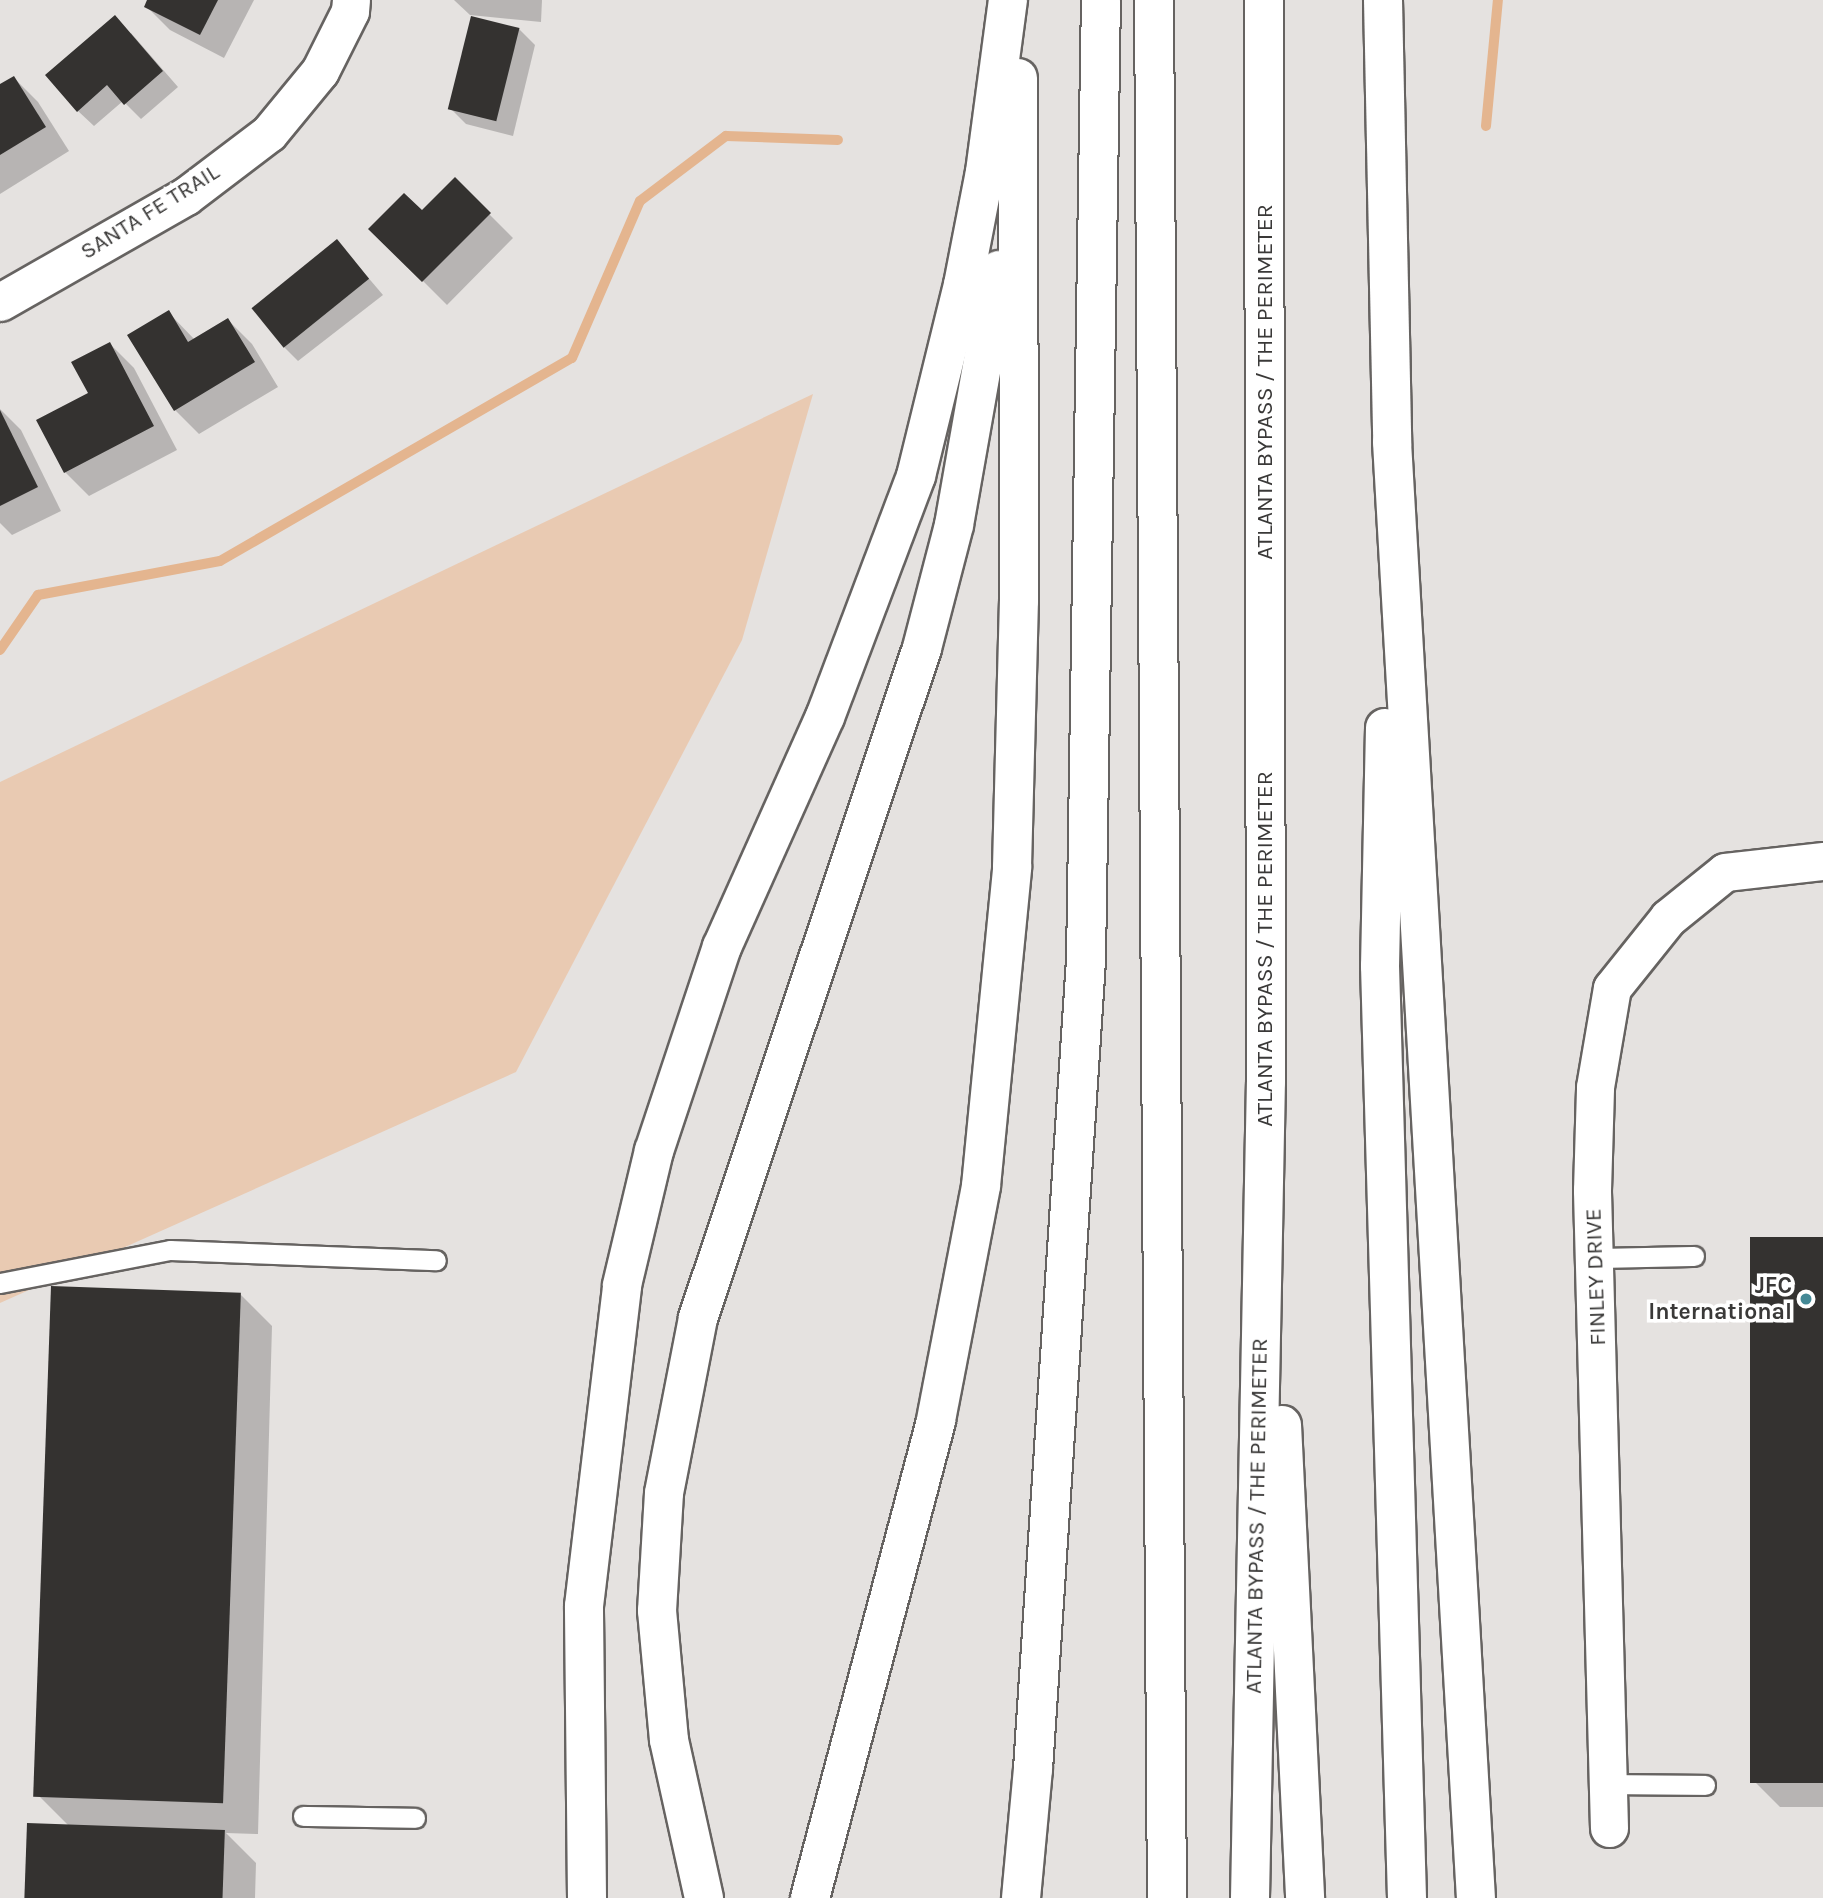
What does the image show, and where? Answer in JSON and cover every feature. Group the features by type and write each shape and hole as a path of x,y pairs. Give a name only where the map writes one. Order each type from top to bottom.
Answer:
{"highway":[{"path":"587,1898 584,1606 622,1285 654,1151 722,947 825,717 916,476 968,260 1008,0"},
{"path":"810,1898 936,1420 981,1186 1012,867 1018,601 1018,0"},
{"path":"1021,1898 1034,1769 1086,961 1101,0"},
{"path":"1154,0 1167,1898"},
{"name":"ATLANTA BYPASS / THE PERIMETER","path":"1250,1898 1266,1082 1264,0"},
{"path":"1383,0 1392,442 1476,1898"},
{"path":"704,1898 669,1740 657,1611 664,1493 698,1318 922,648 954,526 982,388 1018,111"},
{"path":"1392,442 1380,966 1407,1898"},
{"path":"1266,1082 1305,1898"}],"street":[{"name":"SANTA FE TRAIL","path":"0,302 186,196 269,133 320,71 350,11 351,0"},
{"name":"FINLEY DRIVE","path":"1609,1828 1611,1784 1597,1258 1592,1190 1595,1087 1612,988 1668,918 1725,872 1823,861"}],"lane":[{"path":"0,1283 170,1250 436,1260"},
{"path":"1597,1258 1694,1256"},
{"path":"1611,1784 1705,1785"},
{"path":"303,1816 415,1818"}],"shaded area":[{"path":"813,394 742,640 516,1072 0,1303 0,782"}],"building":[{"path":"147,0 218,0 200,35 144,7"},
{"path":"115,15 163,71 124,105 107,85 77,112 45,75"},
{"path":"471,16 520,28 496,121 448,109"},
{"path":"14,76 46,127 0,155 0,84"},
{"path":"455,177 491,213 422,282 368,229 404,193 422,210"},
{"path":"337,239 369,279 284,348 252,308"},
{"path":"169,310 188,342 228,318 255,362 174,411 127,335"},
{"path":"110,342 154,426 64,473 36,420 88,393 71,362"},
{"path":"0,410 38,487 0,506"},
{"path":"1750,1237 1823,1237 1823,1783 1750,1783"},
{"path":"51,1286 241,1293 223,1803 33,1797"},
{"path":"27,1823 225,1830 223,1898 24,1898"}],"waterway":[{"path":"1486,126 1498,0"},
{"path":"0,650 38,595 220,561 572,358 640,201 726,136 838,140"}],"place":[{"name":"JFC International","path":"1806,1299"}]}
